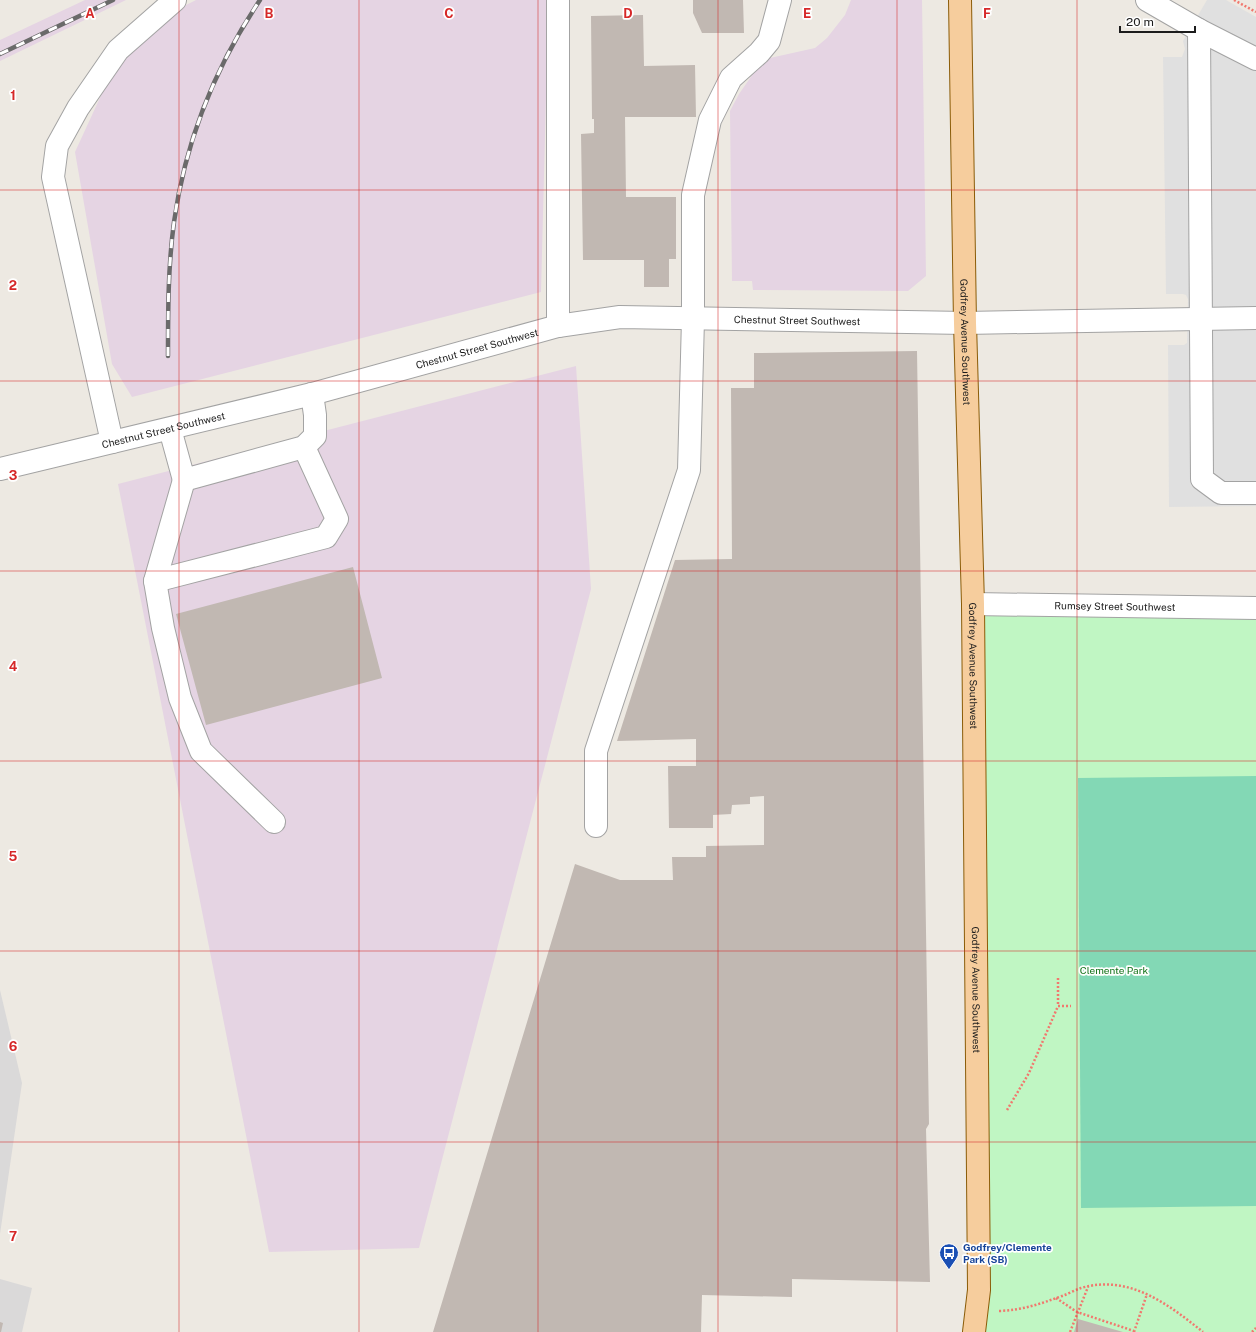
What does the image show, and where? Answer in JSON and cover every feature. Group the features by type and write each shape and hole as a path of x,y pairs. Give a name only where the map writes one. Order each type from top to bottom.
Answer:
{"main road":[{"name":"Godfrey Avenue Southwest","path":"960,0 965,323 974,604 979,1290 975,1322"}],"street":[{"path":"112,442 53,177 57,146 78,108 118,50 175,0"},
{"path":"558,0 558,326"},
{"path":"596,826 596,751 689,470 693,319 693,195 710,120 731,78 758,53 769,40 780,0"},
{"path":"1147,0 1198,30 1256,59"},
{"path":"1198,30 1202,479 1221,493 1256,493"},
{"name":"Chestnut Street Southwest","path":"0,469 312,394 558,326 620,317 965,323 1256,318"},
{"path":"184,480 304,447 315,436 315,415 312,394"},
{"path":"170,429 184,480 154,581 163,628 180,698 202,751 274,822"},
{"path":"154,581 326,536 337,519 304,447"},
{"name":"Rumsey Street Southwest","path":"974,604 1256,608"}],"path":[{"path":"1234,0 1256,12"},
{"path":"1007,1110 1029,1073 1058,1006 1058,978"},
{"path":"1058,1006 1071,1006"},
{"path":"975,1322 1010,1310 1032,1307 1081,1288 1102,1284 1123,1286 1154,1297 1203,1332"},
{"path":"1070,1332 1088,1287"},
{"path":"1056,1298 1077,1312 1134,1331 1147,1294"},
{"path":"1252,1332 1256,1328"}],"shaded area":[{"path":"85,0 126,0 0,61 0,40"},
{"path":"196,0 547,0 541,292 132,397 112,364 75,152 104,89 132,48 182,7"},
{"path":"851,0 922,0 926,276 908,291 753,290 752,281 732,281 730,111 739,94 757,68 770,58 815,48 827,38 845,15"},
{"path":"1207,0 1226,0 1256,17 1256,506 1169,507 1168,345 1184,345 1187,343 1188,299 1186,295 1183,294 1166,294 1163,57 1182,57 1185,49 1183,41"},
{"path":"576,366 591,589 419,1248 269,1252 118,484"},
{"path":"0,990 22,1083 0,1234"},
{"path":"0,1279 32,1288 22,1332 0,1332"}],"green space":[{"name":"Clemente Park","path":"973,604 1256,608 1256,1332 972,1332"},
{"path":"1256,776 1256,1206 1081,1208 1078,778"}],"building":[{"path":"693,0 743,0 744,33 702,33 693,13"},
{"path":"643,15 644,66 695,65 696,117 625,117 626,197 676,197 676,259 669,259 669,287 644,287 644,260 583,260 581,134 594,133 594,119 592,119 591,16"},
{"path":"917,351 929,1124 926,1129 930,1282 792,1279 792,1297 702,1295 701,1332 433,1332 575,864 620,880 673,880 672,857 706,857 706,846 764,845 764,796 750,797 750,804 732,805 731,814 713,815 713,828 669,828 668,766 696,766 696,739 617,741 675,560 732,559 731,388 754,388 754,353"},
{"path":"353,567 382,678 206,725 176,614"},
{"path":"1078,1319 1123,1332 1074,1332"},
{"path":"0,1322 3,1323 1,1332 0,1332"}],"railway":[{"path":"0,54 113,0"},
{"path":"168,356 169,289 172,239 179,193 186,163 204,106 216,79 229,52 260,0"}],"place":[{"name":"Godfrey/Clemente Park (SB)","path":"949,1270"}]}
